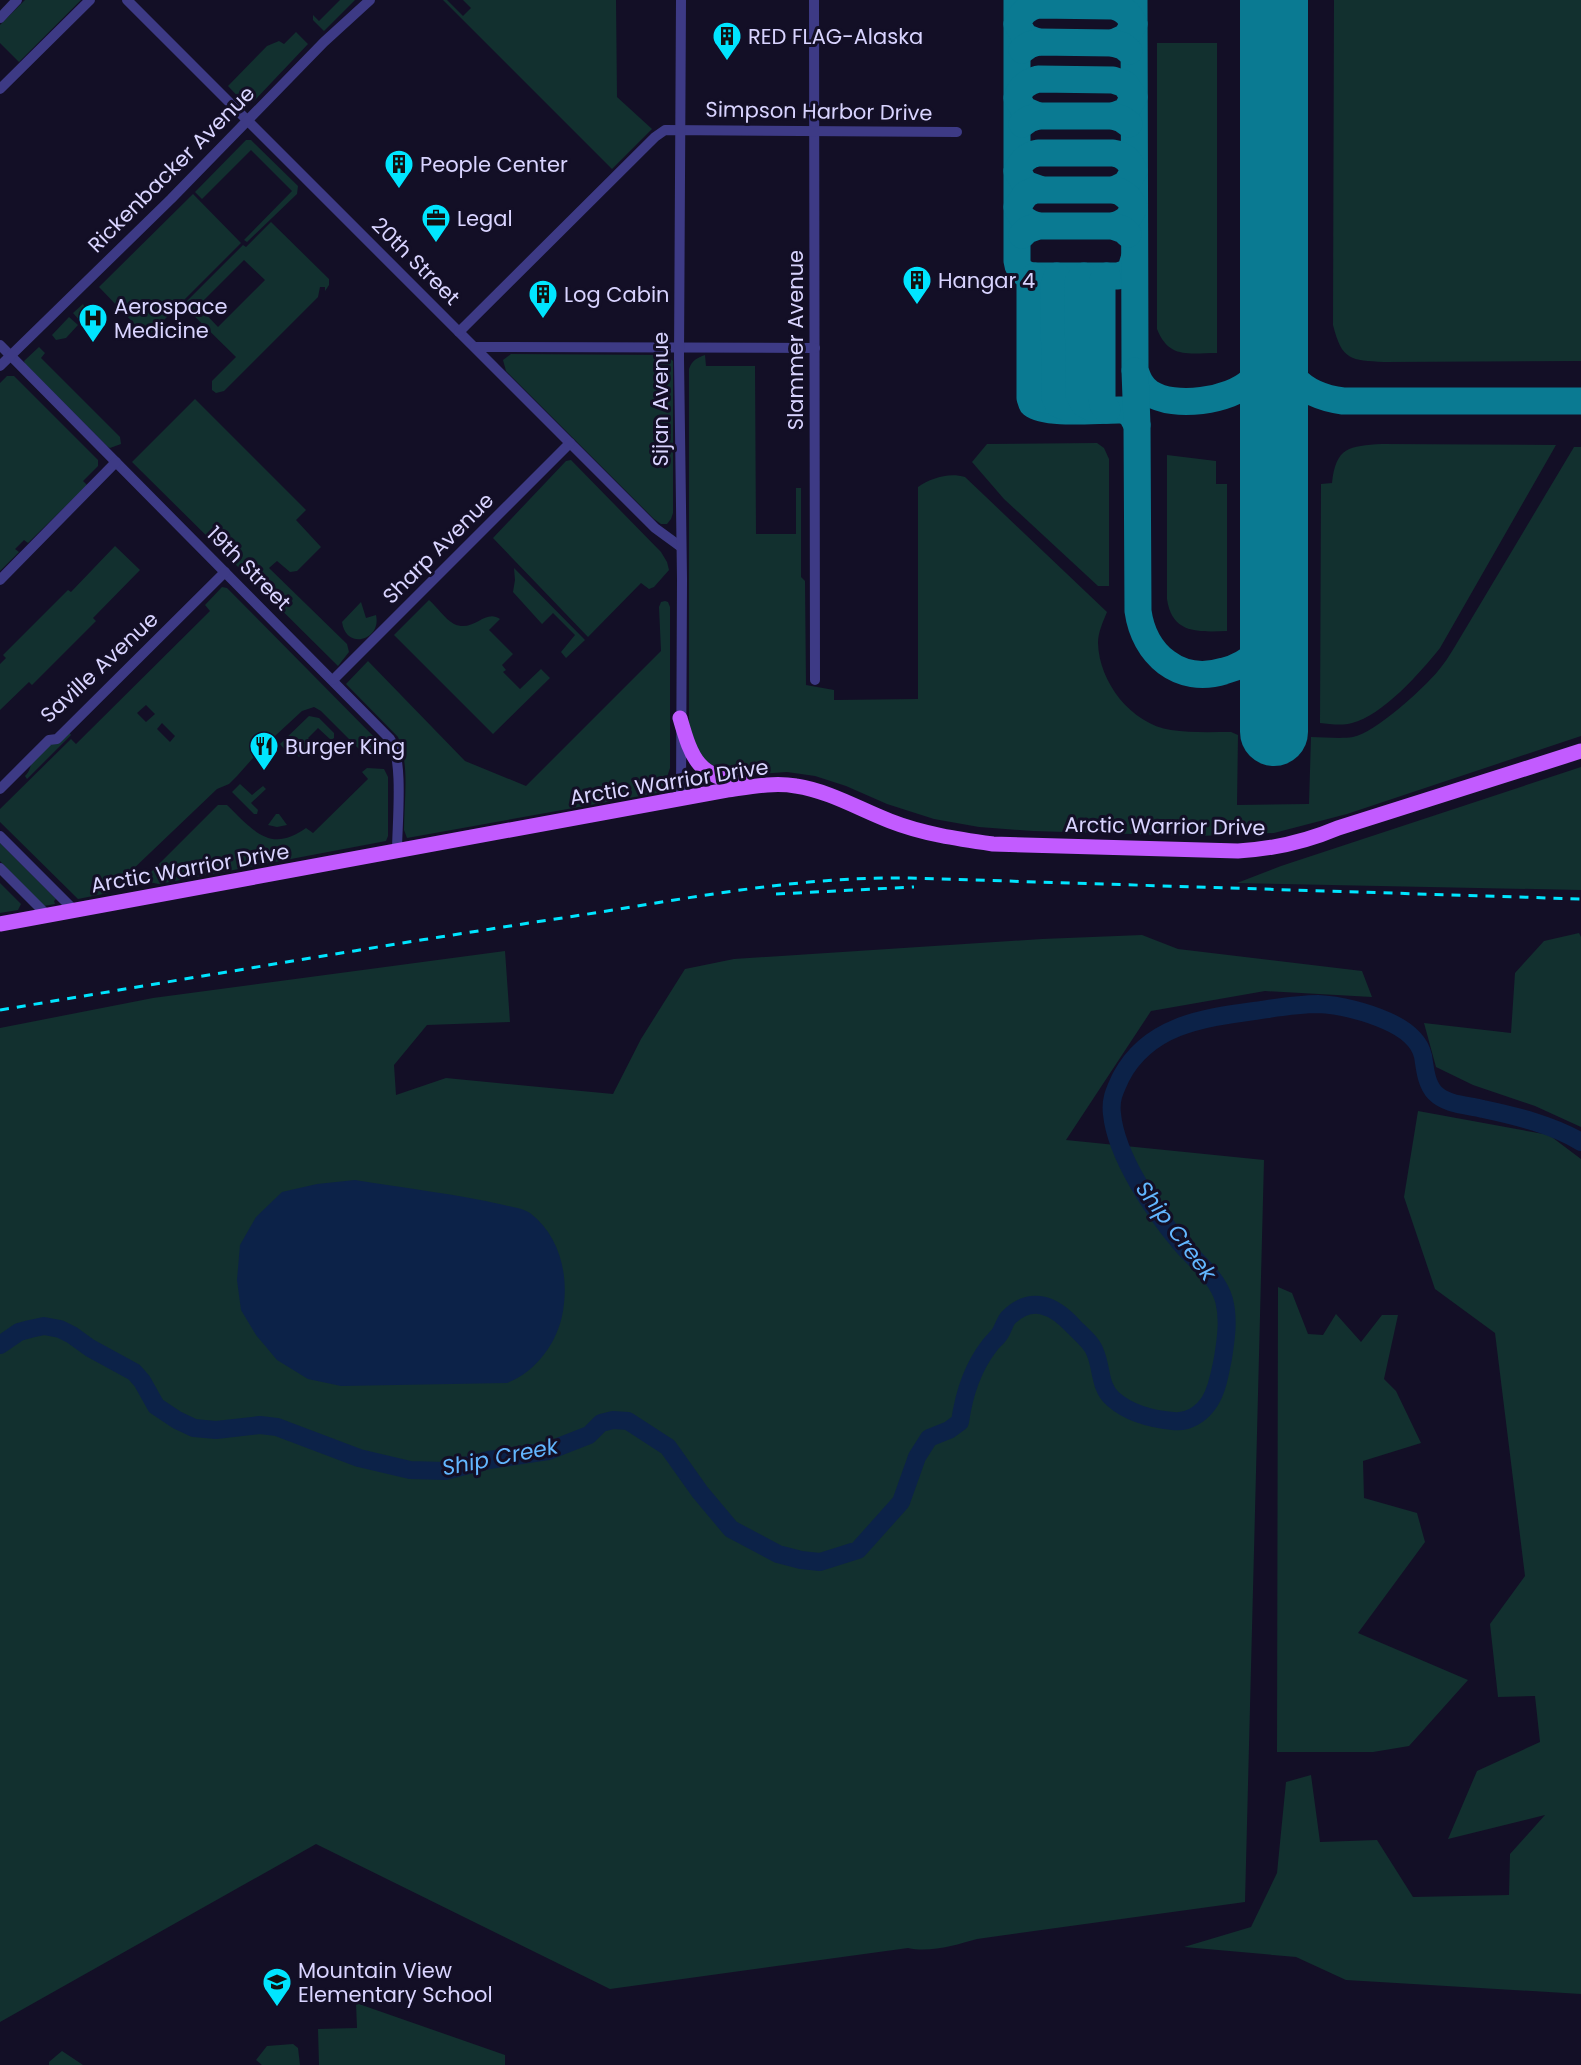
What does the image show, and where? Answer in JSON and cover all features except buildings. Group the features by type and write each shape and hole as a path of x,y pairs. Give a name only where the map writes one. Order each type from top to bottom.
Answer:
{"main road":[{"path":"680,718 690,751 699,765 714,776 762,786"},
{"name":"Arctic Warrior Drive","path":"0,924 681,798 762,786 794,785 818,790 918,830 993,844 1238,851 1272,849 1299,843 1338,828 1581,751"}],"street":[{"path":"0,18 17,0"},
{"path":"0,89 90,0"},
{"name":"20th Street","path":"127,0 655,528 681,547"},
{"name":"Rickenbacker Avenue","path":"0,366 171,199 324,42 370,0"},
{"name":"Sijan Avenue","path":"681,0 679,347 681,798"},
{"name":"Slammer Avenue","path":"814,0 815,680"},
{"path":"459,332 655,137 665,130 681,129"},
{"name":"Simpson Harbor Drive","path":"681,129 957,132"},
{"name":"19th Street","path":"0,345 333,680 394,745 398,763 397,851"},
{"path":"475,347 814,348"},
{"name":"Sharp Avenue","path":"333,680 570,443"},
{"path":"0,580 116,462"},
{"name":"Saville Avenue","path":"0,789 49,740 57,739 225,572"},
{"path":"0,836 75,911"},
{"path":"0,868 47,915"}],"green space":[{"path":"25,0 81,0 19,62 0,43 0,25"},
{"path":"340,0 355,0 324,31 313,20 313,15 319,21"},
{"path":"443,0 447,0 463,16 471,8 463,0 616,0 617,97 652,129 612,169"},
{"path":"1334,0 1581,0 1581,361 1384,362 1356,359 1344,352 1333,325"},
{"path":"296,32 308,44 253,102 244,103 228,86 267,46 279,41 284,44"},
{"path":"1157,43 1217,43 1217,353 1188,353 1174,350 1162,339 1157,329"},
{"path":"246,140 251,140 298,186 297,194 247,242 244,240 292,191 251,150 202,199 195,192"},
{"path":"193,194 241,243 147,337 99,287"},
{"path":"271,222 329,279 329,285 325,291 325,287 320,287 318,297 224,391 216,393 212,390 212,381 236,357 183,305 243,245 246,247","holes":["244,260 265,280 218,327 198,306"]},
{"path":"83,304 88,313 81,322 73,313"},
{"path":"69,317 78,325 66,338 56,340 52,335"},
{"path":"39,347 45,353 41,358 120,437 121,444 110,448 107,446 25,364 24,361"},
{"path":"511,354 662,355 673,361 673,513 667,524 661,524 654,519 506,371 503,360"},
{"path":"705,355 706,366 755,366 756,534 796,534 796,488 801,488 801,577 805,581 806,685 834,690 834,700 918,699 918,487 940,477 953,475 965,477 1107,612 1099,635 1100,658 1111,686 1131,710 1156,726 1171,730 1231,732 1238,735 1237,805 1309,804 1311,737 1348,738 1362,734 1386,719 1431,679 1454,648 1574,447 1581,447 1581,736 1347,814 1274,833 1199,836 979,827 934,819 887,804 846,786 815,776 787,772 742,775 726,773 700,758 689,733 689,369 695,360"},
{"path":"7,376 14,376 98,460 98,466 83,481 87,485 28,543 24,540 15,549 19,552 0,571 0,383"},
{"path":"195,399 306,510 296,520 321,547 297,571 290,572 277,561 269,568 347,644 349,652 338,666 132,462"},
{"path":"1097,443 1104,448 1109,459 1109,586 1098,586 1004,499 972,462 987,444"},
{"path":"1382,444 1556,445 1440,648 1432,658 1388,703 1364,719 1348,724 1320,723 1321,484 1332,483 1337,462 1346,451 1361,446"},
{"path":"1167,455 1216,461 1216,484 1227,484 1227,631 1188,629 1174,619 1170,610 1167,599"},
{"path":"571,460 661,552 669,570 654,587 649,589 641,583 588,637 493,538 566,461"},
{"path":"115,546 140,570 93,618 96,621 32,685 29,682 0,710 0,664 6,658 3,655 68,590 71,592"},
{"path":"514,568 585,640 566,658 561,652 575,635 553,613 542,624 513,592"},
{"path":"222,587 227,588 384,747 385,752 360,750 321,711 314,707 302,711 262,748 229,784 217,789 108,893 78,899 0,822 0,809 71,739 76,744 210,611 205,605","holes":["146,705 155,714 146,722 137,713","162,723 175,736 170,742 157,729"]},
{"path":"429,600 451,622 461,626 489,616 500,619 489,630 513,654 502,665 506,670 503,672 520,689 541,669 550,678 493,734 394,635"},
{"path":"665,601 670,607 670,768 663,789 657,793 407,838 404,830 404,759 398,737 346,684 368,661 465,761 526,786 661,651 659,607 661,602"},
{"path":"361,602 366,618 376,615 376,624 369,636 356,639 350,637 345,631 342,622"},
{"path":"309,716 319,718 334,733 334,738 331,740 318,728 308,738 312,743 299,757 290,747 286,751 280,744"},
{"path":"69,732 71,735 27,779 25,776 36,755"},
{"path":"1581,767 1581,890 1237,883 1281,866"},
{"path":"367,768 384,769 388,777 388,836 386,841 159,884 148,882 150,873 218,805 227,805 254,830 272,839 293,836 306,828 313,833 368,779 362,772"},
{"path":"240,784 252,795 263,786 266,789 251,803 258,810 257,814 254,814 232,792"},
{"path":"276,814 279,814 287,825 277,827 268,825"},
{"path":"0,843 56,899 55,904 44,906 0,861"},
{"path":"0,883 21,904 18,910 0,913"},
{"path":"1579,933 1581,937 1581,1127 1535,1106 1473,1085 1436,1067 1424,1023 1511,1033 1515,973 1544,941"},
{"path":"1142,935 1178,949 1362,971 1372,997 1265,991 1151,1011 1066,1140 1264,1160 1245,1902 977,1939 934,1949 908,1948 610,1989 316,1844 0,2022 0,1028 153,998 505,951 510,1022 427,1025 394,1065 396,1095 446,1078 613,1094 641,1039 685,969 734,959 1042,939"},
{"path":"1418,1111 1549,1135 1581,1159 1581,1994 1346,1980 1296,1957 1184,1947 1251,1927 1277,1873 1286,1782 1311,1775 1320,1842 1377,1840 1413,1897 1509,1895 1510,1854 1545,1815 1448,1839 1477,1771 1540,1742 1535,1696 1498,1697 1490,1624 1525,1576 1495,1333 1435,1289 1404,1197"},
{"path":"1278,1287 1292,1293 1308,1334 1323,1335 1336,1314 1361,1342 1382,1315 1398,1315 1384,1379 1396,1391 1421,1443 1363,1461 1364,1498 1417,1513 1425,1542 1358,1633 1468,1680 1409,1746 1373,1752 1277,1752"},
{"path":"356,2003 505,2055 505,2065 319,2065 318,2029 357,2028"},
{"path":"293,2044 298,2048 300,2065 262,2065 256,2060 267,2046"},
{"path":"62,2051 83,2065 49,2065 49,2062"}],"water":[{"path":"355,1180 449,1194 517,1208 530,1213 540,1222 549,1233 560,1257 565,1297 556,1334 551,1345 536,1364 518,1378 507,1383 341,1386 308,1379 277,1360 256,1335 241,1310 237,1280 240,1245 256,1217 282,1192 317,1184"}],"waterway":[{"name":"Ship Creek","path":"0,1345 19,1332 30,1329 44,1326 60,1329 134,1372 142,1381 156,1406 194,1428 216,1430 260,1425 277,1427 359,1458 410,1470 445,1471 489,1460 548,1451 589,1435 601,1423 613,1420 628,1421 668,1447 700,1492 731,1529 778,1554 820,1562 858,1550 901,1502 917,1457 929,1438 949,1430 960,1422 967,1391 978,1363 1008,1318 1026,1306 1043,1306 1059,1313 1083,1336 1095,1352 1105,1389 1113,1399 1126,1408 1149,1417 1184,1421 1194,1417 1210,1401 1218,1380 1225,1344 1226,1307 1221,1291 1211,1276 1170,1231 1148,1200 1128,1165 1115,1130 1112,1114 1112,1099 1121,1077 1132,1060 1146,1046 1161,1036 1178,1028 1215,1017 1278,1007 1318,1004 1353,1010 1393,1024 1414,1039 1421,1050 1430,1085 1435,1093 1445,1100 1534,1122 1581,1142"}],"taxiway":[{"path":"1017,0 1018,267 1024,273 1032,276 1118,276 1130,272 1134,259"},
{"path":"1134,0 1135,370 1139,380 1150,393 1173,401 1187,402 1230,394 1251,381 1261,368 1270,346 1274,321"},
{"path":"1038,42 1025,37 1017,24 1025,12 1038,5 1120,8 1128,14 1134,24 1126,37 1113,43"},
{"path":"1022,50 1038,42 1113,43 1129,51"},
{"path":"1038,116 1024,110 1017,98 1024,86 1038,79 1113,80 1125,84 1134,97 1126,111 1113,116"},
{"path":"1022,124 1038,116 1113,116 1129,124"},
{"path":"1039,189 1025,184 1017,171 1023,161 1031,155 1038,153 1113,153 1126,159 1134,171 1126,184 1114,190"},
{"path":"1038,226 1024,219 1017,207 1026,194 1035,190 1114,190 1121,192 1129,198 1134,207 1126,220 1113,226"},
{"path":"1022,235 1027,230 1038,226 1113,226 1128,234"},
{"path":"1035,276 1030,283 1030,398 1032,404 1040,408 1062,411 1123,410 1131,414 1137,425"},
{"path":"1057,276 1054,285 1055,397 1058,404 1073,410"},
{"path":"1084,276 1078,282 1079,395 1084,404 1096,410"},
{"path":"1107,276 1102,282 1102,399 1107,410"},
{"path":"1274,330 1282,358 1295,379 1314,393 1327,398 1343,401 1581,401"},
{"path":"1135,371 1138,611 1148,640 1156,653 1179,670 1192,674 1224,671 1241,665 1256,653 1265,638 1274,610"}],"runway":[{"path":"1274,0 1274,732"}],"railway":[{"path":"0,1010 700,896 784,885 868,878 1581,899"},
{"path":"776,894 914,887"}],"place":[{"name":"RED FLAG-Alaska","path":"727,62"},
{"name":"People Center","path":"399,190"},
{"name":"Legal","path":"436,244"},
{"name":"Hangar 4","path":"917,306"},
{"name":"Log Cabin","path":"543,320"},
{"name":"Aerospace Medicine","path":"93,344"},
{"name":"Burger King","path":"264,772"},
{"name":"Mountain View Elementary School","path":"277,2008"}]}
